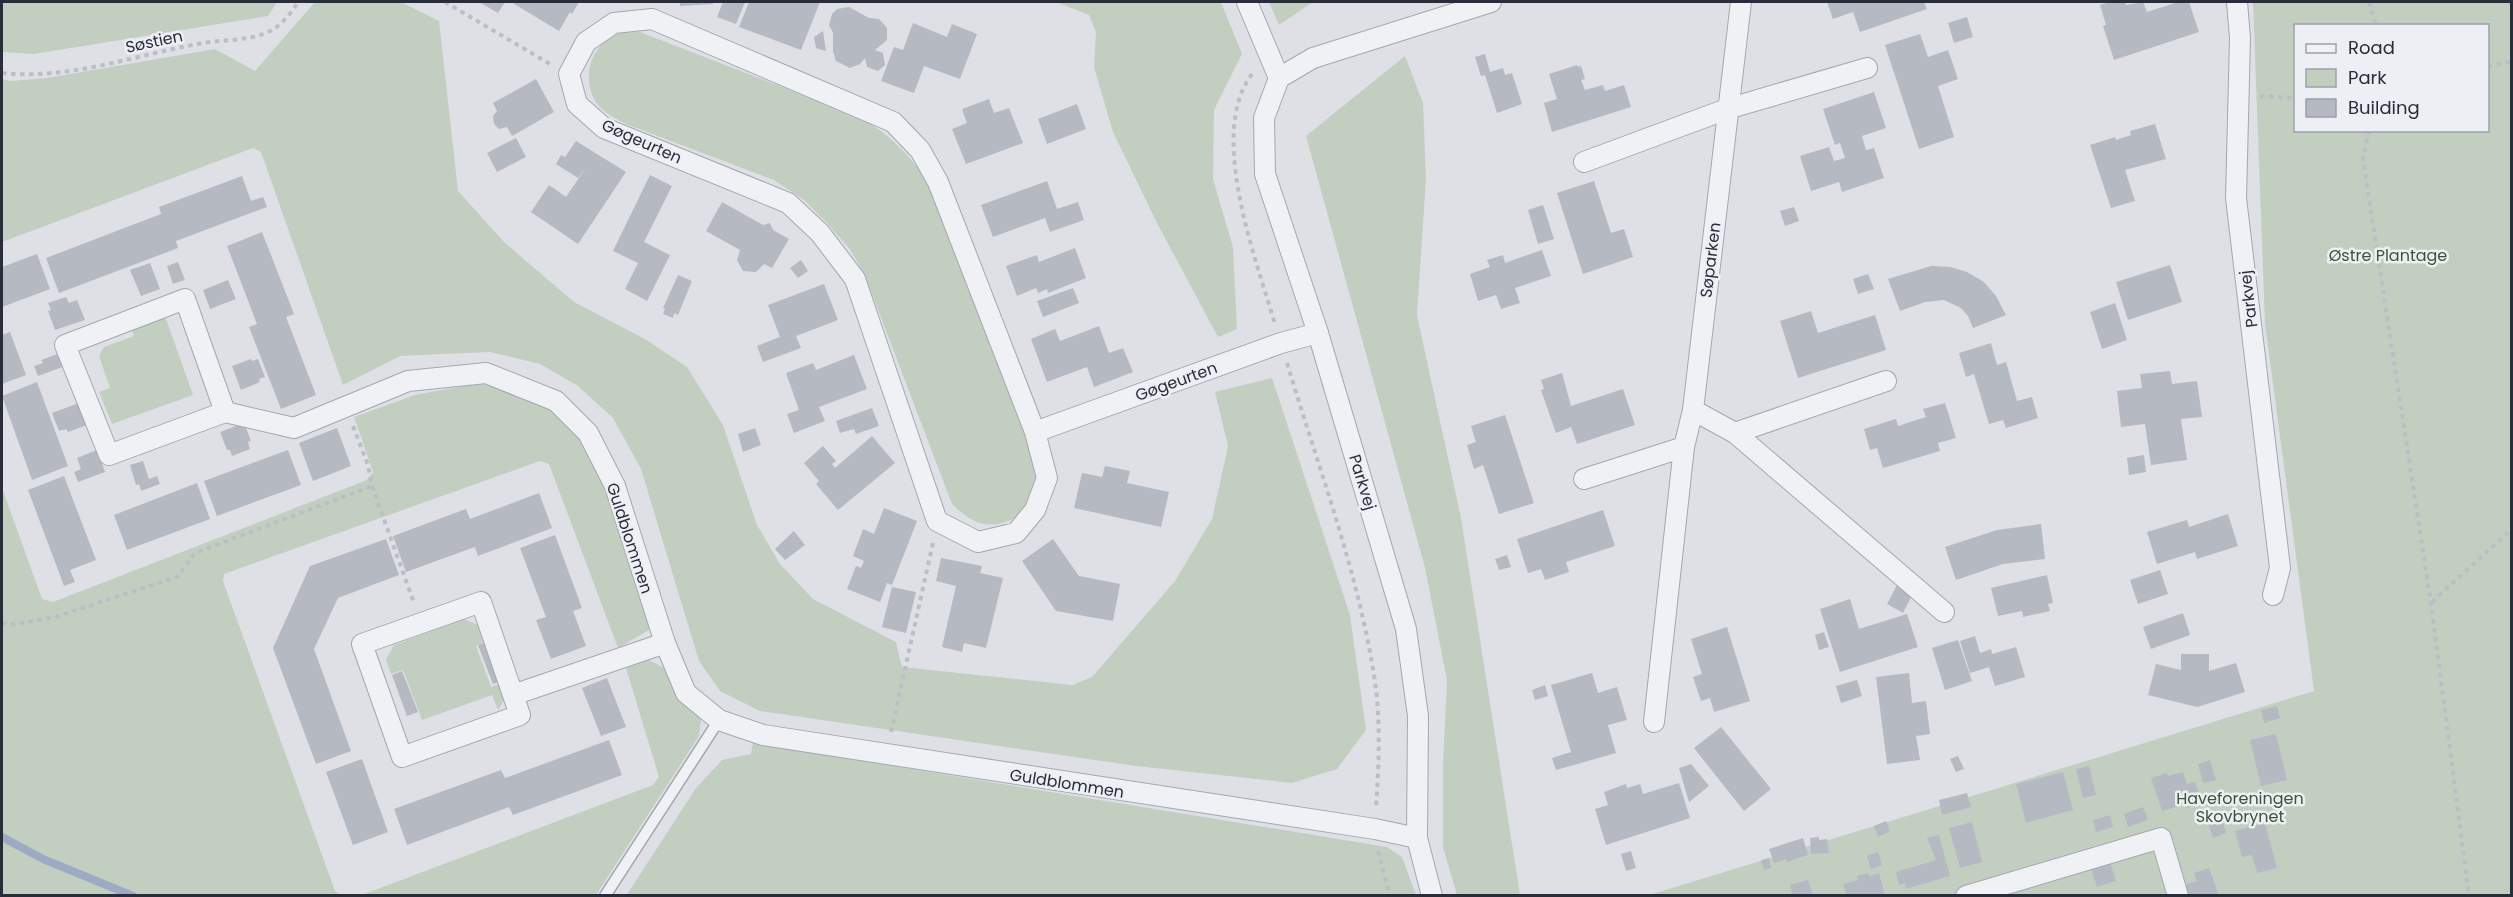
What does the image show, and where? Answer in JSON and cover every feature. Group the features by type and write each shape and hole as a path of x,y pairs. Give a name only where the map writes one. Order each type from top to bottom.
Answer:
{"street":[{"path":"1247,2 1279,78 1313,58 1491,2"},
{"name":"Søparken","path":"1654,722 1684,447 1692,410 1741,2"},
{"name":"Parkvej","path":"2237,2 2240,38 2236,198 2280,568 2273,595"},
{"path":"569,75 586,42 614,23 652,19 893,122 920,150 938,182 1035,432 1047,478 1035,510 1016,533 978,542 937,521"},
{"path":"1584,162 1727,109 1867,68"},
{"name":"Gøgeurten","path":"569,75 577,104 604,128 788,203 820,233 855,279 937,521"},
{"name":"Parkvej","path":"1279,78 1264,118 1265,174 1318,333 1406,628 1418,716 1417,838 1432,896"},
{"path":"185,299 225,412 110,455 65,345 185,299"},
{"name":"Gøgeurten","path":"1035,432 1281,343 1318,333"},
{"name":"Guldblommen","path":"225,412 294,428 408,381 486,373 556,401 588,433 615,486 664,643 686,693 719,720 763,735 1375,829 1417,838"},
{"path":"1735,433 1886,381"},
{"path":"1692,410 1735,433 1944,612"},
{"path":"1584,479 1684,447"},
{"path":"481,602 513,695 520,715 402,757 362,644 481,602"},
{"path":"513,695 664,643"},
{"path":"1966,896 2161,838 2178,896"}],"lane":[{"path":"605,896 719,720"}],"path":[{"name":"Søstien","path":"2,73 75,70 200,43 251,38 272,31 298,2"},
{"path":"445,2 569,75"},
{"path":"2369,2 2375,24"},
{"path":"1268,54 1248,80 1237,106 1233,141 1235,174 1281,343 1355,586 1375,676 1380,740 1375,829 1378,856 1390,896"},
{"path":"2489,67 2511,62"},
{"path":"2238,94 2294,98"},
{"path":"2369,132 2364,159 2431,603 2469,896"},
{"path":"346,407 422,623"},
{"path":"2,623 10,625 55,617 177,577 195,553 372,486"},
{"path":"886,755 937,521"},
{"path":"2431,603 2511,529"}],"green space":[{"path":"2,2 277,2 268,16 34,54 2,52"},
{"path":"315,2 401,2 439,21 458,191 504,242 574,302 645,339 687,367 723,425 757,525 780,564 813,599 896,642 902,667 1072,685 1092,677 1175,581 1212,519 1228,446 1215,392 1272,378 1350,615 1366,730 1337,769 1292,783 1136,766 760,711 720,691 699,661 641,469 613,418 578,386 540,364 490,352 400,356 343,385 261,152 253,148 2,242 2,79 10,81 47,78 215,49 255,71"},
{"path":"1056,2 1221,2 1242,54 1214,110 1213,179 1233,247 1237,329 1218,337 1157,223 1113,132 1094,67 1096,32 1089,15"},
{"path":"1269,2 1313,2 1279,25"},
{"name":"Østre Plantage","path":"2253,2 2511,2 2511,895 1646,896 2314,691 2265,324"},
{"path":"640,32 862,118 895,143 921,172 935,196 1035,458 1038,488 1029,506 1023,512 1001,524 984,524 971,519 952,504 864,273 849,248 804,200 774,180 626,124 599,106 591,92 589,82 589,71 596,52 611,37 621,33"},
{"path":"1405,56 1423,103 1426,179 1417,315 1461,518 1520,895 1457,895 1443,847 1443,764 1447,680 1425,568 1306,136"},
{"path":"164,313 193,395 112,424 99,392 110,388 99,356 104,347 134,336 131,327"},
{"path":"474,384 494,386 514,392 550,410 581,438 593,454 610,489 650,620 649,630 618,648 549,464 540,461 224,574 223,581 335,891 340,895 2,895 2,488 42,599 53,602 367,480 373,472 354,417 415,395"},
{"path":"464,619 480,626 485,641 476,646 491,687 501,683 505,699 498,710 492,695 422,720 403,670 391,674 386,659 394,645"},
{"path":"649,660 670,671 699,715 701,721 699,736 596,895 359,896 653,785 659,777 626,668"},
{"path":"753,743 1387,847 1402,857 1416,895 626,896 696,788 722,760 751,754"}],"building":[{"path":"479,2 505,2 498,13"},
{"path":"511,2 579,2 559,31"},
{"path":"680,2 713,2 713,4 680,6"},
{"path":"723,2 745,2 736,24 717,17"},
{"path":"749,2 820,2 801,50 739,27"},
{"path":"1827,2 1924,2 1927,9 1860,32 1853,12 1833,19"},
{"path":"2125,2 2126,5 2143,2 2147,12 2178,2 2189,2 2199,32 2114,60 2103,26 2106,25 2100,5"},
{"path":"849,7 869,18 879,19 887,28 887,40 875,50 883,53 885,65 878,71 867,67 865,58 860,64 850,68 836,61 833,51 833,33 829,25 832,14 837,9"},
{"path":"1967,17 1973,37 1954,43 1948,23"},
{"path":"913,23 947,37 952,24 977,34 960,79 924,66 914,93 881,81 894,47 903,50"},
{"path":"823,31 826,51 816,48 814,37"},
{"path":"1920,34 1928,57 1948,50 1958,79 1938,86 1954,137 1919,149 1885,45"},
{"path":"1485,54 1490,72 1503,68 1505,75 1512,73 1522,104 1497,113 1485,75 1481,76 1475,57"},
{"path":"1577,65 1581,66 1585,79 1581,80 1585,90 1603,85 1605,91 1624,85 1631,107 1552,132 1544,103 1557,99 1549,74"},
{"path":"536,79 554,112 512,136 507,127 499,129 494,124 493,116 497,111 493,103"},
{"path":"1874,92 1886,128 1862,136 1866,150 1874,148 1884,178 1842,192 1839,182 1811,191 1800,156 1829,147 1834,161 1845,158 1840,143 1835,145 1823,109"},
{"path":"989,99 994,113 1009,108 1023,143 966,164 952,129 967,123 962,109"},
{"path":"1077,104 1086,129 1047,144 1038,119"},
{"path":"2155,124 2166,159 2125,170 2135,201 2111,208 2090,145 2115,137 2116,140 2131,135 2130,131"},
{"path":"516,138 526,157 497,172 487,153"},
{"path":"576,141 626,172 578,244 531,212 549,185 566,197 587,166 578,178 556,164 561,155 565,157"},
{"path":"650,175 672,186 644,242 670,255 647,301 625,289 638,263 613,251"},
{"path":"242,176 251,201 263,197 267,207 176,241 178,248 59,293 46,258 161,214 159,207"},
{"path":"1047,181 1057,209 1078,202 1084,220 1050,232 1045,218 993,237 981,205"},
{"path":"1594,181 1611,233 1624,229 1633,257 1583,274 1557,193"},
{"path":"722,202 763,225 770,223 773,230 789,239 772,268 764,264 756,272 743,271 737,260 740,250 706,231"},
{"path":"1543,205 1554,239 1538,244 1528,210"},
{"path":"1794,207 1799,221 1785,226 1780,211"},
{"path":"262,232 294,314 286,317 316,395 281,409 249,327 257,324 227,246"},
{"path":"1075,248 1086,278 1048,293 1047,289 1038,293 1036,288 1017,296 1006,266 1037,255 1039,262"},
{"path":"1542,250 1551,276 1515,288 1520,303 1501,309 1496,295 1478,301 1470,274 1490,267 1487,260 1503,255 1505,263"},
{"path":"37,254 50,289 2,307 2,267"},
{"path":"801,260 808,271 798,278 790,268"},
{"path":"178,262 185,280 173,284 167,266"},
{"path":"150,263 160,289 141,296 130,270"},
{"path":"2170,265 2182,302 2128,320 2116,282"},
{"path":"1931,266 1950,267 1967,272 1984,282 1996,296 2006,315 1973,328 1968,316 1961,308 1944,300 1925,302 1900,311 1888,279"},
{"path":"1868,274 1874,289 1858,294 1853,279"},
{"path":"678,275 692,281 678,315 674,313 673,318 663,314 665,309 663,308"},
{"path":"228,280 236,299 210,309 203,290"},
{"path":"824,284 838,320 796,336 801,348 763,362 757,346 780,337 768,305"},
{"path":"1073,288 1079,303 1043,317 1037,301"},
{"path":"66,297 69,303 77,300 85,320 55,330 48,311 51,310 48,303"},
{"path":"2115,303 2127,340 2102,349 2090,312"},
{"path":"1811,311 1818,333 1875,315 1886,350 1798,378 1780,321"},
{"path":"1099,326 1109,353 1123,348 1133,372 1094,387 1087,367 1047,382 1031,339 1055,329 1060,341"},
{"path":"10,332 26,375 2,384 2,335"},
{"path":"1991,343 1997,365 2006,362 2017,401 2032,397 2038,418 2006,428 2003,420 1989,424 1974,374 1966,377 1959,353"},
{"path":"60,353 65,366 38,376 34,366 43,363 41,360"},
{"path":"854,355 867,389 819,407 825,421 794,433 787,414 799,410 786,373 813,363 816,370"},
{"path":"251,359 252,361 258,359 265,377 259,379 260,382 241,390 232,366"},
{"path":"2170,371 2172,384 2197,381 2202,417 2181,419 2187,460 2151,465 2145,424 2121,427 2117,391 2142,388 2140,374"},
{"path":"1562,373 1571,406 1623,389 1635,425 1577,444 1571,427 1556,433 1541,390 1544,389 1541,380"},
{"path":"37,382 68,466 32,480 2,396"},
{"path":"79,403 87,425 68,432 66,429 59,431 52,413"},
{"path":"1945,403 1956,438 1938,443 1940,451 1883,468 1877,448 1870,450 1864,429 1896,419 1898,426 1926,417 1923,409"},
{"path":"872,408 879,426 856,434 854,429 840,433 836,421"},
{"path":"1505,415 1534,503 1499,514 1483,465 1474,469 1467,445 1476,442 1471,426"},
{"path":"244,423 251,441 248,442 250,449 232,456 220,432"},
{"path":"337,428 351,466 313,481 299,443"},
{"path":"755,428 761,445 743,452 738,434"},
{"path":"872,436 895,463 838,510 816,484 819,481 804,463 823,446 836,461 832,464 835,468"},
{"path":"97,450 105,472 78,482 74,472 81,469 77,458"},
{"path":"288,450 301,485 217,516 204,481"},
{"path":"2144,455 2146,472 2129,475 2127,458"},
{"path":"143,461 149,479 157,476 160,484 141,491 139,484 136,485 130,465"},
{"path":"1105,466 1130,471 1127,483 1169,492 1161,527 1074,508 1082,473 1102,477"},
{"path":"64,476 96,560 70,570 75,582 64,586 28,490"},
{"path":"197,483 210,519 127,550 114,515"},
{"path":"539,493 552,528 478,556 475,547 406,572 393,536 466,509 470,519"},
{"path":"884,508 917,521 892,585 887,583 880,602 847,589 856,566 861,568 864,561 853,556 863,529 874,534"},
{"path":"1603,510 1615,546 1566,562 1569,572 1545,580 1541,569 1528,573 1517,539"},
{"path":"2228,514 2238,546 2197,559 2195,552 2157,564 2147,532 2187,520 2189,527"},
{"path":"2041,524 2045,559 2003,564 1956,580 1945,547 1997,530"},
{"path":"794,531 805,545 785,560 775,549"},
{"path":"555,535 582,608 573,611 586,646 551,659 536,620 546,617 520,548"},
{"path":"386,539 399,575 338,598 314,649 351,751 316,764 273,648 310,566"},
{"path":"1053,539 1079,576 1120,584 1113,621 1056,611 1022,561"},
{"path":"1507,555 1511,567 1499,570 1495,559"},
{"path":"941,558 982,566 980,573 1003,578 986,648 964,643 962,652 942,647 956,586 936,581"},
{"path":"2160,570 2168,594 2138,604 2130,580"},
{"path":"2047,575 2053,603 2048,604 2050,611 2023,617 2022,611 1998,616 1991,588"},
{"path":"1897,585 1913,593 1903,613 1887,604"},
{"path":"892,587 916,592 906,633 882,627"},
{"path":"1850,599 1859,629 1907,614 1918,647 1840,672 1820,609"},
{"path":"2183,613 2190,635 2151,649 2143,627"},
{"path":"1727,627 1750,701 1714,712 1710,698 1701,701 1693,677 1702,674 1691,639"},
{"path":"1824,632 1829,647 1819,650 1815,635"},
{"path":"1975,636 1980,653 1991,649 1992,654 2016,647 2025,677 1995,686 1989,667 1970,673 1960,641"},
{"path":"1958,640 1972,681 1945,690 1932,648"},
{"path":"488,641 503,680 493,684 478,645"},
{"path":"2181,654 2209,654 2209,671 2236,663 2245,692 2197,707 2148,695 2156,664 2181,670"},
{"path":"402,671 418,712 407,716 392,675"},
{"path":"1592,673 1598,693 1617,687 1627,720 1608,725 1616,753 1556,770 1552,758 1571,752 1551,685"},
{"path":"1909,673 1912,703 1926,701 1930,734 1916,736 1920,760 1887,764 1876,677"},
{"path":"607,678 626,727 601,736 582,688"},
{"path":"1857,680 1862,696 1841,703 1836,686"},
{"path":"1545,685 1548,696 1535,700 1532,690"},
{"path":"2277,706 2280,718 2264,723 2261,710"},
{"path":"1721,727 1771,789 1744,811 1694,748"},
{"path":"2276,734 2287,780 2261,786 2250,740"},
{"path":"609,740 622,775 513,815 509,807 407,845 394,809 501,770 505,778"},
{"path":"1958,756 1964,769 1956,772 1950,759"},
{"path":"362,759 388,832 353,845 326,772"},
{"path":"2210,760 2216,780 2203,783 2198,764"},
{"path":"1691,764 1709,786 1689,802 1679,768"},
{"path":"2089,766 2096,795 2083,798 2076,769"},
{"path":"2063,772 2073,810 2026,823 2016,784"},
{"path":"2183,772 2187,784 2195,782 2202,803 2186,808 2185,804 2162,811 2151,778 2167,773 2168,776"},
{"path":"1679,783 1690,818 1606,845 1595,809 1608,805 1604,792 1626,784 1627,788 1640,784 1643,794"},
{"path":"1967,793 1971,807 1942,815 1939,800"},
{"path":"2143,807 2148,820 2128,827 2124,814"},
{"path":"2110,815 2113,827 2096,832 2093,820"},
{"path":"2222,819 2226,833 2213,838 2208,823"},
{"path":"1886,821 1890,831 1878,837 1874,826"},
{"path":"1972,822 1982,862 1960,868 1949,828"},
{"path":"2265,823 2277,868 2257,873 2252,855 2242,857 2235,831"},
{"path":"1939,835 1950,876 1906,889 1905,883 1899,885 1896,872 1936,860 1927,838"},
{"path":"1819,837 1819,840 1827,839 1829,853 1811,854 1810,838"},
{"path":"1803,838 1808,855 1787,862 1786,859 1774,863 1769,849"},
{"path":"1631,851 1636,868 1626,871 1621,854"},
{"path":"1878,852 1882,865 1871,869 1867,856"},
{"path":"1769,858 1771,868 1764,870 1761,860"},
{"path":"2110,862 2116,881 2097,887 2091,868"},
{"path":"2209,868 2219,896 2187,896 2184,885 2197,881 2194,873"},
{"path":"1868,873 1869,876 1879,873 1885,896 1847,896 1843,884 1858,880 1857,876"},
{"path":"1808,880 1813,896 1793,896 1790,885"}],"waterway":[{"path":"2,837 43,859 133,896"}],"park label":[{"name":"Haveforeningen Skovbrynet","path":"2240,807"}]}
